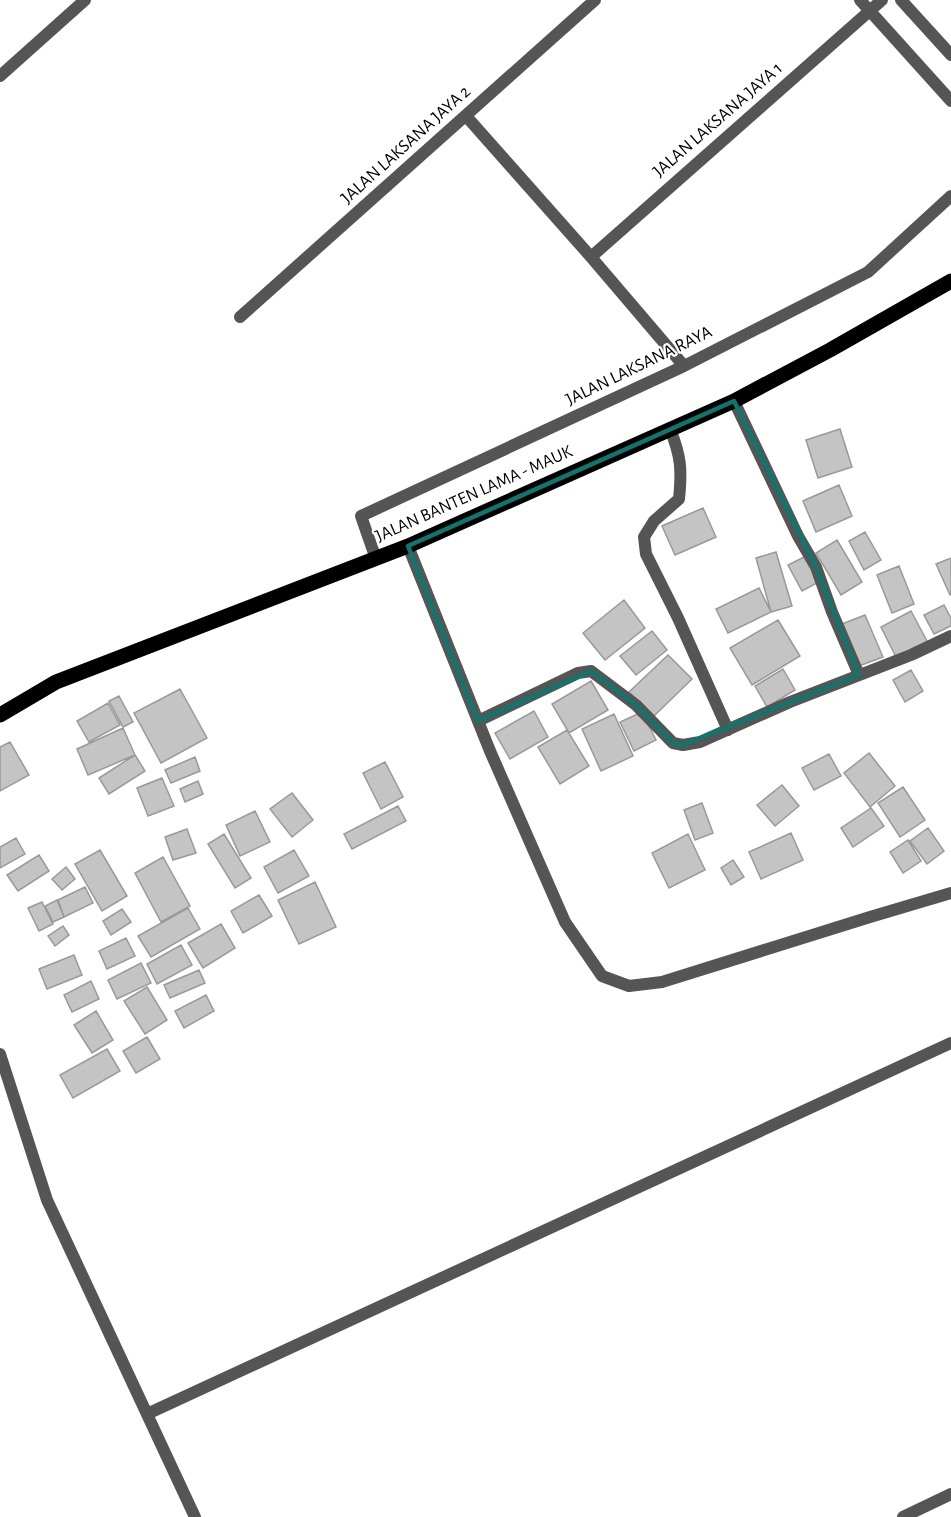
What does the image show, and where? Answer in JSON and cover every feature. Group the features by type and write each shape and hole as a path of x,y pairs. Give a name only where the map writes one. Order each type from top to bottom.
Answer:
{"main road":[{"name":"JALAN BANTEN LAMA - MAUK","path":"0,715 56,682 408,546 734,400 830,350 951,281"}],"street":[{"path":"0,76 85,0"},
{"name":"JALAN LAKSANA JAYA 2","path":"240,317 595,0"},
{"path":"860,0 951,101"},
{"name":"JALAN LAKSANA JAYA 1","path":"591,257 882,0"},
{"path":"901,0 951,54"},
{"path":"466,116 684,366"},
{"name":"JALAN LAKSANA RAYA","path":"376,559 362,516 684,366 868,272 951,196"},
{"path":"734,400 798,536 816,567 859,675"},
{"path":"670,429 677,447 682,475 679,499 654,521 644,537 646,554 678,618 728,730"},
{"path":"408,546 478,721 565,922 602,976 629,986 662,982 951,893"},
{"path":"478,721 578,673 591,671 636,705 673,743 682,745 700,742 790,702 911,656 951,636"},
{"path":"147,1414 951,1043"},
{"path":"0,1054 47,1200 195,1517"},
{"path":"903,1517 951,1494"}],"highlighted area":[{"path":"734,401 816,567 859,675 683,745 673,743 636,705 591,671 478,721 408,546"}],"building":[{"path":"840,429 852,467 818,478 806,440"},
{"path":"839,485 852,516 816,532 803,501"},
{"path":"703,508 716,537 675,555 662,526"},
{"path":"865,532 881,560 864,570 849,541"},
{"path":"837,540 862,582 841,595 816,553"},
{"path":"776,552 792,606 771,612 756,558"},
{"path":"806,556 819,582 802,591 788,565"},
{"path":"951,558 951,594 950,595 936,564"},
{"path":"899,566 914,604 892,613 877,575"},
{"path":"759,588 771,612 728,633 716,609"},
{"path":"624,600 645,628 605,660 583,633"},
{"path":"944,605 951,618 951,626 934,634 924,615"},
{"path":"911,611 928,643 897,659 881,627"},
{"path":"865,615 883,657 859,666 842,624"},
{"path":"778,620 800,656 752,685 730,648"},
{"path":"652,631 667,650 636,675 620,656"},
{"path":"668,655 692,679 653,717 629,692"},
{"path":"783,669 795,690 767,707 755,686"},
{"path":"911,670 923,691 905,702 893,680"},
{"path":"591,681 608,710 569,733 552,704"},
{"path":"180,689 207,738 161,763 134,713"},
{"path":"119,696 133,722 123,727 109,701"},
{"path":"108,703 120,725 89,742 77,721"},
{"path":"534,711 548,737 510,759 495,733"},
{"path":"642,712 656,740 634,751 620,722"},
{"path":"614,714 633,756 601,771 582,729"},
{"path":"123,728 135,755 88,775 77,749"},
{"path":"567,730 589,766 560,784 538,747"},
{"path":"10,742 29,775 0,791 0,747"},
{"path":"869,753 895,786 870,807 844,773"},
{"path":"829,754 841,776 814,790 802,768"},
{"path":"135,755 145,771 109,794 99,778"},
{"path":"195,757 200,771 171,783 165,770"},
{"path":"385,762 403,797 381,809 363,773"},
{"path":"162,778 174,806 148,816 137,788"},
{"path":"198,781 203,794 185,802 180,789"},
{"path":"782,785 799,806 775,826 757,805"},
{"path":"903,787 925,820 900,837 878,803"},
{"path":"292,793 313,820 292,837 270,809"},
{"path":"702,803 713,833 695,840 684,810"},
{"path":"398,806 406,821 352,849 344,834"},
{"path":"871,808 884,826 853,847 841,828"},
{"path":"255,811 270,842 240,856 226,825"},
{"path":"928,828 944,851 927,864 910,841"},
{"path":"187,829 196,853 173,860 165,837"},
{"path":"791,833 803,860 761,879 749,852"},
{"path":"224,834 251,878 235,888 208,844"},
{"path":"688,834 705,870 669,888 652,853"},
{"path":"16,838 25,854 0,868 0,847"},
{"path":"908,840 921,861 903,873 890,852"},
{"path":"100,850 127,896 102,911 75,864"},
{"path":"294,850 309,876 278,893 264,867"},
{"path":"39,855 49,871 18,891 7,875"},
{"path":"163,857 190,906 161,922 135,873"},
{"path":"733,860 744,877 731,885 721,868"},
{"path":"66,867 75,879 62,890 52,879"},
{"path":"315,882 336,927 299,944 278,900"},
{"path":"85,887 93,903 64,917 58,900"},
{"path":"259,895 272,916 243,933 231,911"},
{"path":"57,900 64,917 53,922 45,906"},
{"path":"42,902 53,924 39,931 28,908"},
{"path":"188,908 200,929 151,957 138,936"},
{"path":"122,909 131,922 111,935 103,921"},
{"path":"221,924 235,948 203,968 188,943"},
{"path":"63,926 69,935 55,946 48,936"},
{"path":"126,938 135,956 107,969 99,951"},
{"path":"181,945 192,965 157,984 147,964"},
{"path":"74,955 82,975 47,989 39,969"},
{"path":"141,963 151,983 117,999 108,980"},
{"path":"199,970 205,983 170,998 164,985"},
{"path":"91,981 99,999 72,1012 64,995"},
{"path":"147,987 167,1020 145,1034 124,1001"},
{"path":"206,995 214,1011 184,1028 175,1011"},
{"path":"96,1011 113,1040 92,1053 74,1025"},
{"path":"147,1037 160,1059 136,1073 123,1051"},
{"path":"107,1049 120,1071 73,1098 60,1075"}]}
